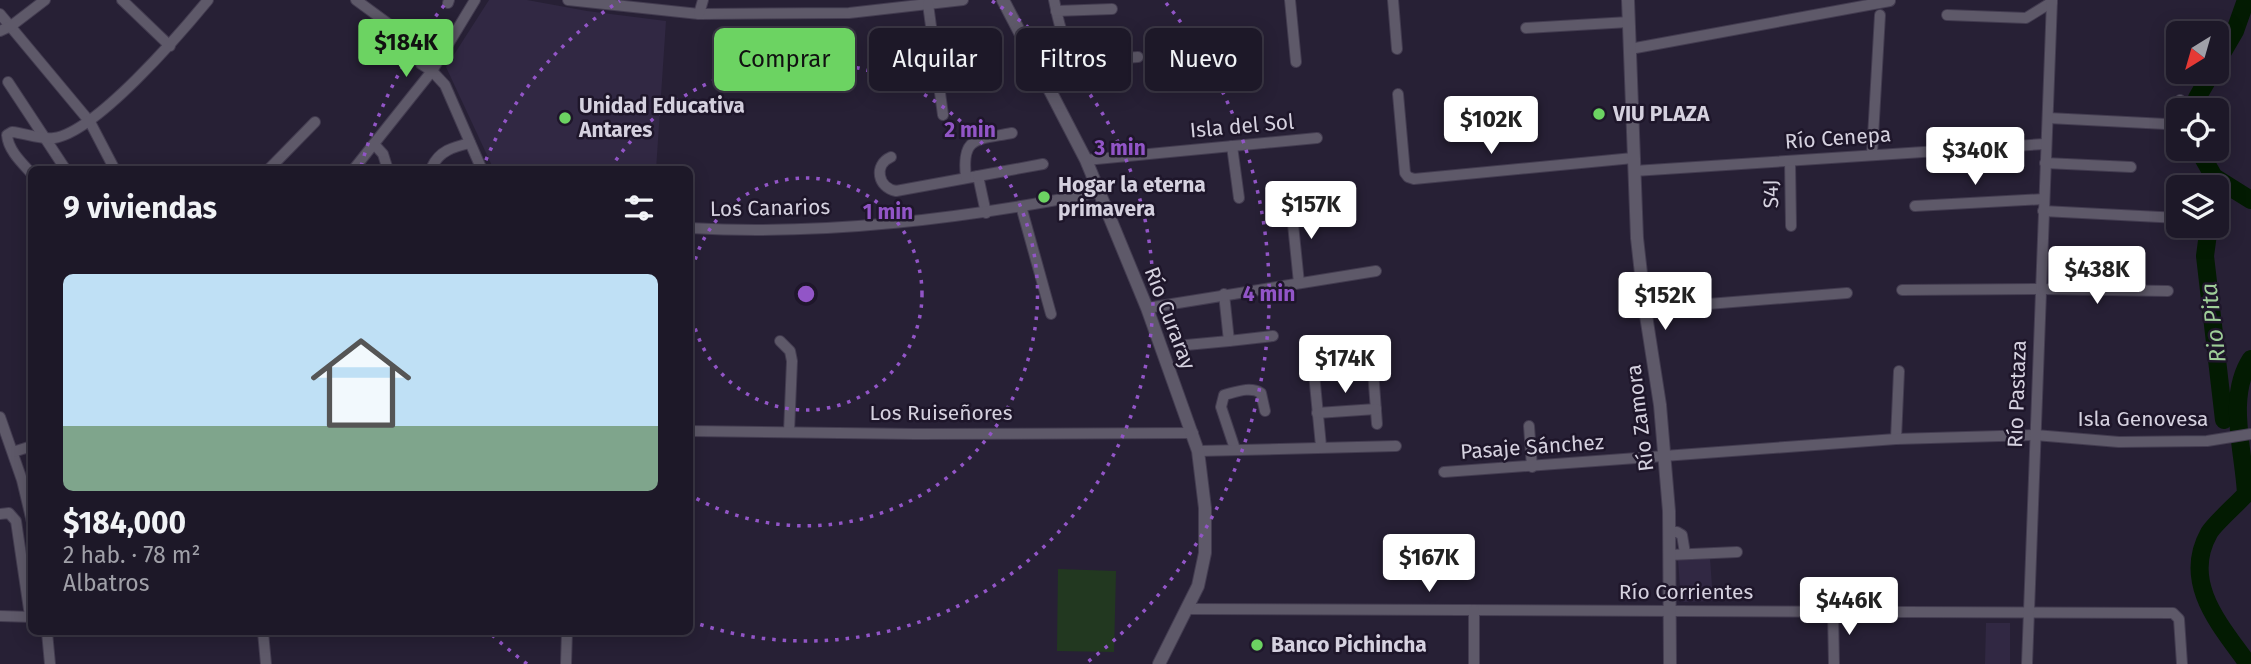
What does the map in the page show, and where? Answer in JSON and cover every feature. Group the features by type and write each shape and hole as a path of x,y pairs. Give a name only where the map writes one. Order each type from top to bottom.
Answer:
{"street":[{"path":"0,32 45,0"},
{"path":"122,0 170,46"},
{"path":"28,169 11,148 7,135 12,132 45,139 65,135 90,122 170,46 208,0"},
{"path":"356,0 416,44 421,64 432,71 444,85 480,166"},
{"path":"356,166 432,71 475,0"},
{"path":"568,0 699,14 849,13 963,0"},
{"path":"699,14 703,0"},
{"name":"Río Curaray","path":"1003,0 1100,192 1147,308 1198,451 1205,508 1205,553 1198,586 1158,664"},
{"path":"1290,0 1296,62"},
{"path":"1393,0 1397,49"},
{"name":"Río Zamora","path":"1629,0 1633,165 1645,309 1665,456 1669,531 1670,664"},
{"path":"1630,48 1890,1"},
{"path":"1947,15 2026,18 2052,1"},
{"name":"Río Pastaza","path":"2027,664 2052,1"},
{"path":"928,4 943,115"},
{"path":"1112,9 1055,6 1065,42 1081,61 1138,57"},
{"path":"0,14 90,122 113,166"},
{"path":"1872,154 1880,15"},
{"path":"1526,28 1629,22"},
{"path":"8,82 63,166"},
{"name":"Río Cenepa","path":"1398,94 1405,173 1413,179 1633,165 1790,161 2045,144"},
{"path":"2048,118 2166,124"},
{"path":"272,166 315,122"},
{"path":"966,177 965,152 969,145 990,137 1012,134"},
{"name":"Isla del Sol","path":"1086,160 1317,138"},
{"path":"432,166 443,152 470,143"},
{"path":"374,144 383,154 387,166"},
{"path":"1232,146 1238,198"},
{"path":"891,157 885,160 881,167 880,177 883,186 896,191 1043,164"},
{"name":"S4J","path":"1790,161 1791,226"},
{"path":"2045,163 2131,167"},
{"path":"978,176 986,213"},
{"name":"Los Canarios","path":"693,228 786,228 901,223 986,213 1100,192"},
{"path":"1915,206 2044,199"},
{"path":"1021,206 1051,314"},
{"path":"2043,211 2166,217"},
{"path":"1292,214 1299,283"},
{"path":"1147,308 1376,271"},
{"path":"1902,290 2168,291"},
{"path":"1645,309 1847,293"},
{"path":"1224,294 1229,341"},
{"path":"1186,345 1273,336"},
{"path":"780,341 790,351 792,361 789,432"},
{"path":"1372,357 1377,424"},
{"path":"1312,363 1321,446"},
{"path":"1896,439 1899,371"},
{"path":"1235,449 1221,407 1224,395 1256,390 1261,393 1265,411"},
{"path":"1317,413 1376,409"},
{"path":"0,417 28,505"},
{"path":"1529,426 1532,467"},
{"name":"Los Ruiseñores","path":"693,431 1193,433"},
{"name":"Isla Genovesa","path":"1896,439 2035,435 2119,442 2207,441 2250,434"},
{"name":"Pasaje Sánchez","path":"1444,472 1896,439"},
{"path":"1198,451 1396,446"},
{"path":"13,452 28,447"},
{"path":"0,514 9,513 16,521 28,598"},
{"path":"1669,531 1682,535 1685,553"},
{"path":"1669,555 1737,552"},
{"name":"Río Corrientes","path":"1188,609 2029,611 2176,614 2179,619 2182,664"},
{"path":"1474,610 1474,664"},
{"path":"1833,611 1833,664"},
{"path":"0,616 28,617"},
{"path":"47,635 50,664"},
{"path":"263,635 266,664"},
{"path":"566,664 567,635"}],"shaded area":[{"name":"Unidad Educativa Antares","path":"489,0 527,0 666,21 656,166 492,166 446,67"},
{"path":"1710,558 1713,601 1681,602 1678,559"},
{"path":"1986,623 2010,623 2010,664 1985,664"}],"green space":[{"path":"1058,569 1116,571 1114,652 1057,651"}],"waterway":[{"path":"2230,40 2246,0"},
{"path":"2197,98 2205,84"},
{"path":"2205,161 2214,177 2251,200"},
{"name":"Rio Pita","path":"2207,238 2205,256 2224,420"},
{"path":"2248,664 2216,619 2202,586 2199,569 2209,533 2246,494 2238,407 2239,390 2251,359"}],"place":[{"name":"VIU PLAZA","path":"1599,114"},
{"name":"Unidad Educativa Antares","path":"565,118"},
{"name":"Hogar la eterna primavera","path":"1044,197"},
{"name":"Banco Pichincha","path":"1257,645"}]}
